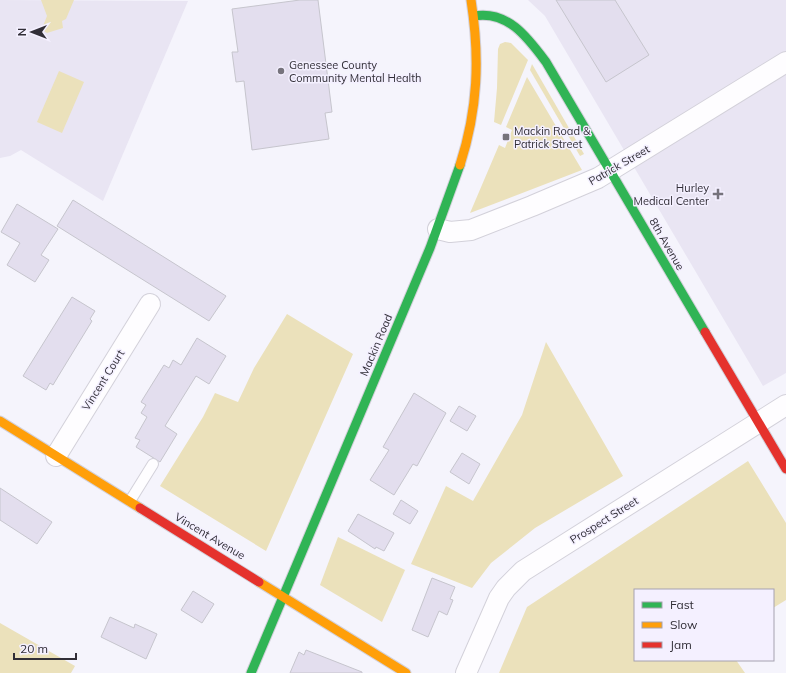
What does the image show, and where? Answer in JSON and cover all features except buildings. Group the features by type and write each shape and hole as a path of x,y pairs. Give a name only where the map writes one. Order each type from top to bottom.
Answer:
{"street":[{"path":"471,0 474,16"},
{"name":"8th Avenue","path":"474,16 486,14 498,17 513,27 534,48 553,73 786,469"},
{"name":"Mackin Road","path":"250,673 438,228 464,157 476,101 478,48 474,16"},
{"name":"Patrick Street","path":"438,228 457,232 477,228 586,184 610,171 786,62"},
{"name":"Vincent Court","path":"56,456 150,304"},
{"name":"Prospect Street","path":"466,673 499,598 523,571 786,405"},
{"name":"Vincent Avenue","path":"0,421 406,673"}],"lane":[{"path":"130,501 153,464"}],"shaded area":[{"path":"0,0 188,1 103,201 21,150 10,156 0,158"},
{"path":"41,0 74,0 66,19 62,21 63,28 47,33 44,31 43,26 47,16"},
{"name":"Hurley Medical Center","path":"528,0 786,0 786,373 763,386 545,16"},
{"path":"505,42 511,43 528,60 501,125 494,122 498,49 500,44"},
{"path":"532,64 584,154 580,156 530,70"},
{"path":"59,71 84,82 62,133 37,122"},
{"path":"527,77 582,170 470,213 499,145 505,148 512,130 506,127"},
{"path":"287,314 353,354 266,551 160,486 203,417 215,393 238,402 254,368"},
{"path":"546,342 623,476 535,528 491,563 472,588 411,564 446,486 473,501 522,415"},
{"path":"748,461 786,523 786,600 774,607 774,589 634,589 634,661 737,661 745,673 499,673 527,607"},
{"path":"338,537 405,570 382,622 320,585"},
{"path":"0,623 75,666 71,673 0,673"}],"traffic: fast":[{"path":"474,16 486,15 497,17 507,22 524,35 546,62 705,332"},
{"path":"251,673 430,248 460,165"}],"traffic: slow":[{"path":"460,165 471,124 476,83 476,42 471,0"},
{"path":"0,421 140,508"},
{"path":"259,582 406,673"}],"traffic: jam":[{"path":"705,332 786,469"},
{"path":"140,508 259,582"}],"place":[{"name":"Genessee County Community Mental Health","path":"281,71"},
{"name":"Mackin Road & Patrick Street","path":"506,137"},
{"name":"Hurley Medical Center","path":"718,194"}]}
